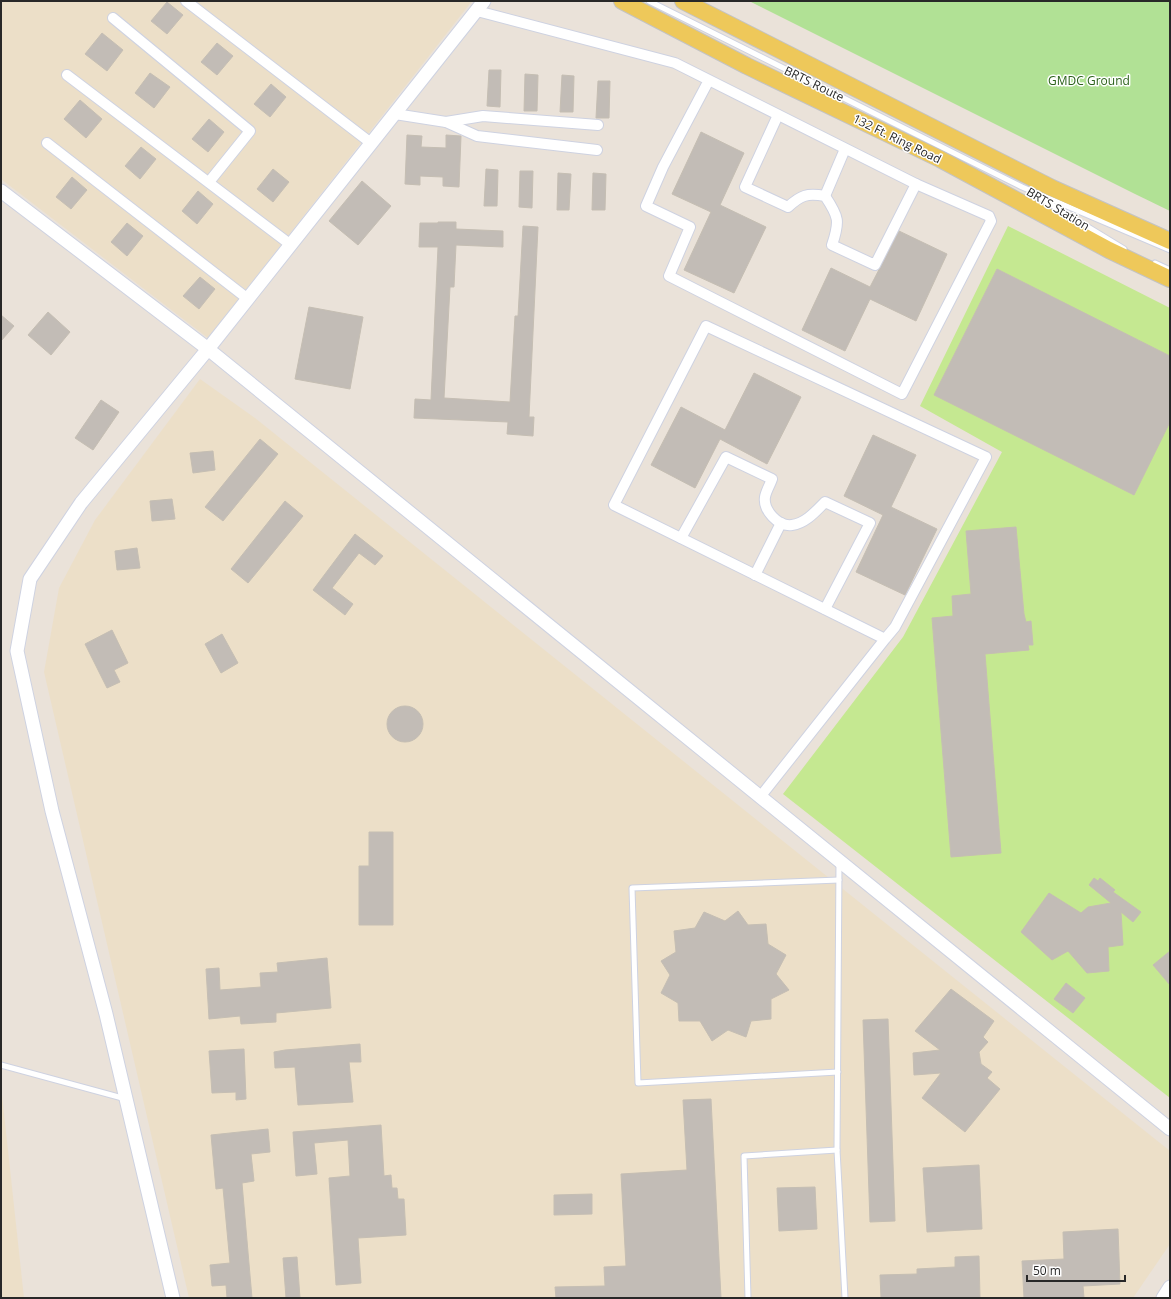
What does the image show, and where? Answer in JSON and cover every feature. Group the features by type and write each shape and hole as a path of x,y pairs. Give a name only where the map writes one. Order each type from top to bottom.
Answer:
{"main road":[{"name":"132 Ft. Ring Road","path":"622,1 747,66 940,159 1109,250 1170,279"},
{"path":"683,1 1052,188 1170,242"}],"street":[{"path":"186,1 189,5 372,143"},
{"path":"172,1298 126,1100 52,811 17,650 30,579 81,503 208,349 480,6 675,63 709,80 778,115 916,184 989,216 991,221 902,394 668,276 690,226 646,206 663,167 709,80"},
{"path":"113,18 250,131 209,182"},
{"path":"67,75 291,245"},
{"path":"395,114 446,122 477,136 597,150"},
{"path":"778,115 746,187 788,207 799,197 812,194 825,196 837,214 836,230 832,245 876,265 916,184"},
{"path":"446,122 483,116 598,125"},
{"path":"47,143 248,298"},
{"path":"825,196 846,149"},
{"path":"1,191 208,349 1170,1129"},
{"path":"760,797 886,639 895,627 986,457 706,326 614,505 886,639"},
{"path":"681,538 726,457 772,479 765,498 769,514 781,523 792,525 811,516 825,502 870,523 825,609"},
{"path":"755,575 781,523"},
{"path":"1163,1298 1170,1287"}],"lane":[{"name":"BRTS Route","path":"649,1 1022,187"},
{"name":"BRTS Station","path":"1022,187 1127,250"},
{"name":"BRTS Station","path":"1022,187 1170,250"},
{"path":"1148,260 1170,270"},
{"path":"840,861 837,1150 845,1298"},
{"path":"838,1072 638,1083 632,888 839,880"},
{"path":"1,1065 126,1100"},
{"path":"748,1298 744,1156 837,1150"}],"shaded area":[{"path":"1,1 472,1 208,338 1,179"},
{"path":"200,379 255,418 1170,1151 1170,1244 1133,1298 189,1298 44,672 59,588 95,520"},
{"path":"2,1095 24,1298 1,1298"}],"green space":[{"name":"GMDC Ground","path":"749,1 1170,1 1170,211 1135,194"},
{"path":"1008,226 1170,308 1170,1098 783,794 903,637 1002,452 920,406"}],"building":[{"path":"167,2 183,15 167,34 151,21"},
{"path":"102,33 123,50 107,71 85,54"},
{"path":"217,43 233,56 217,75 201,62"},
{"path":"489,70 501,70 500,107 487,106"},
{"path":"150,73 170,87 154,108 135,93"},
{"path":"525,74 538,75 537,111 524,111"},
{"path":"562,75 574,76 573,112 560,112"},
{"path":"598,81 610,81 609,118 596,118"},
{"path":"271,84 286,97 270,117 254,104"},
{"path":"80,100 102,119 86,138 64,119"},
{"path":"209,119 224,132 208,152 192,139"},
{"path":"701,132 744,153 720,205 766,227 734,293 684,270 711,212 672,194"},
{"path":"407,135 422,136 421,147 446,148 446,135 461,136 459,187 443,186 443,177 420,176 420,185 405,184"},
{"path":"141,147 156,159 140,179 125,166"},
{"path":"273,169 289,182 273,202 257,189"},
{"path":"486,169 498,170 497,206 484,206"},
{"path":"520,171 533,171 532,208 519,207"},
{"path":"558,173 571,174 569,210 557,210"},
{"path":"593,173 606,174 605,210 592,210"},
{"path":"72,177 87,190 71,209 56,197"},
{"path":"362,181 391,206 358,245 329,221"},
{"path":"198,191 213,204 197,224 182,211"},
{"path":"456,222 456,229 503,231 503,247 456,245 454,287 450,287 444,398 510,402 515,316 518,316 523,226 538,227 529,417 534,417 533,436 507,434 508,422 414,418 415,399 431,400 438,247 419,247 420,223"},
{"path":"127,223 143,236 127,256 111,242"},
{"path":"899,231 947,254 916,321 870,299 845,351 802,330 831,268 870,287"},
{"path":"997,269 1170,356 1170,422 1134,495 934,395"},
{"path":"200,277 215,289 199,309 183,296"},
{"path":"309,307 363,317 350,389 295,379"},
{"path":"48,312 70,332 51,355 28,335"},
{"path":"1,315 14,326 1,341"},
{"path":"754,373 801,397 767,464 720,439 695,488 651,465 681,407 725,430"},
{"path":"101,400 119,412 93,450 75,438"},
{"path":"873,435 916,455 891,507 937,529 905,595 856,572 883,515 844,496"},
{"path":"260,439 278,454 223,521 205,507"},
{"path":"213,451 215,470 193,473 190,453"},
{"path":"172,499 175,519 152,521 150,501"},
{"path":"285,501 303,516 248,583 231,569"},
{"path":"1016,527 1024,614 1026,622 1031,621 1033,645 1028,645 1029,650 985,654 1001,853 951,857 932,618 953,616 952,596 971,594 966,531"},
{"path":"355,534 383,556 375,565 359,553 332,588 353,604 345,615 313,590"},
{"path":"137,548 140,568 117,570 115,551"},
{"path":"112,630 128,663 114,670 120,682 107,688 85,644"},
{"path":"222,634 238,663 221,673 205,644"},
{"path":"405,706 415,709 420,714 423,724 420,734 415,739 405,742 395,739 390,734 387,724 390,714 395,709"},
{"path":"369,832 393,832 393,925 359,925 359,866 369,866"},
{"path":"1094,878 1098,881 1100,878 1115,890 1113,892 1141,912 1133,922 1121,912 1123,945 1108,947 1109,971 1087,973 1068,951 1052,960 1021,932 1049,893 1081,913 1088,907 1111,903 1089,885"},
{"path":"738,911 748,925 766,924 768,944 786,955 776,974 789,990 771,999 771,1019 751,1021 746,1037 728,1030 712,1041 700,1021 679,1021 678,1003 661,993 670,975 661,961 676,952 674,931 695,928 704,912 725,921"},
{"path":"1170,951 1170,985 1153,965"},
{"path":"327,958 331,1008 276,1013 276,1022 241,1024 240,1016 209,1019 206,969 219,968 220,990 261,987 260,973 278,972 277,963"},
{"path":"1066,983 1085,998 1073,1013 1054,999"},
{"path":"951,989 994,1021 983,1037 988,1042 979,1052 981,1064 992,1072 987,1078 1000,1089 965,1132 922,1098 941,1073 914,1075 913,1053 940,1050 915,1031"},
{"path":"888,1019 895,1221 870,1222 863,1020"},
{"path":"360,1044 361,1062 349,1062 353,1102 298,1105 295,1067 275,1068 274,1052"},
{"path":"244,1049 246,1099 236,1100 236,1092 212,1093 209,1051"},
{"path":"711,1099 721,1298 556,1298 555,1287 605,1286 604,1267 626,1266 621,1174 687,1170 683,1100"},
{"path":"381,1125 384,1176 391,1175 392,1188 397,1188 398,1199 404,1199 406,1235 358,1238 361,1283 336,1285 329,1178 350,1176 348,1140 314,1143 317,1174 296,1176 293,1132"},
{"path":"268,1129 270,1152 251,1154 254,1181 242,1183 252,1298 227,1298 226,1285 212,1286 210,1265 230,1263 223,1188 216,1189 211,1135"},
{"path":"979,1165 982,1229 927,1232 923,1168"},
{"path":"815,1187 817,1229 779,1231 777,1188"},
{"path":"592,1194 592,1214 554,1215 554,1195"},
{"path":"1118,1229 1120,1284 1083,1286 1084,1298 1024,1298 1022,1261 1064,1259 1063,1232"},
{"path":"979,1256 980,1298 881,1298 880,1275 917,1274 917,1269 955,1267 955,1257"},
{"path":"297,1257 300,1298 286,1298 283,1258"}]}
